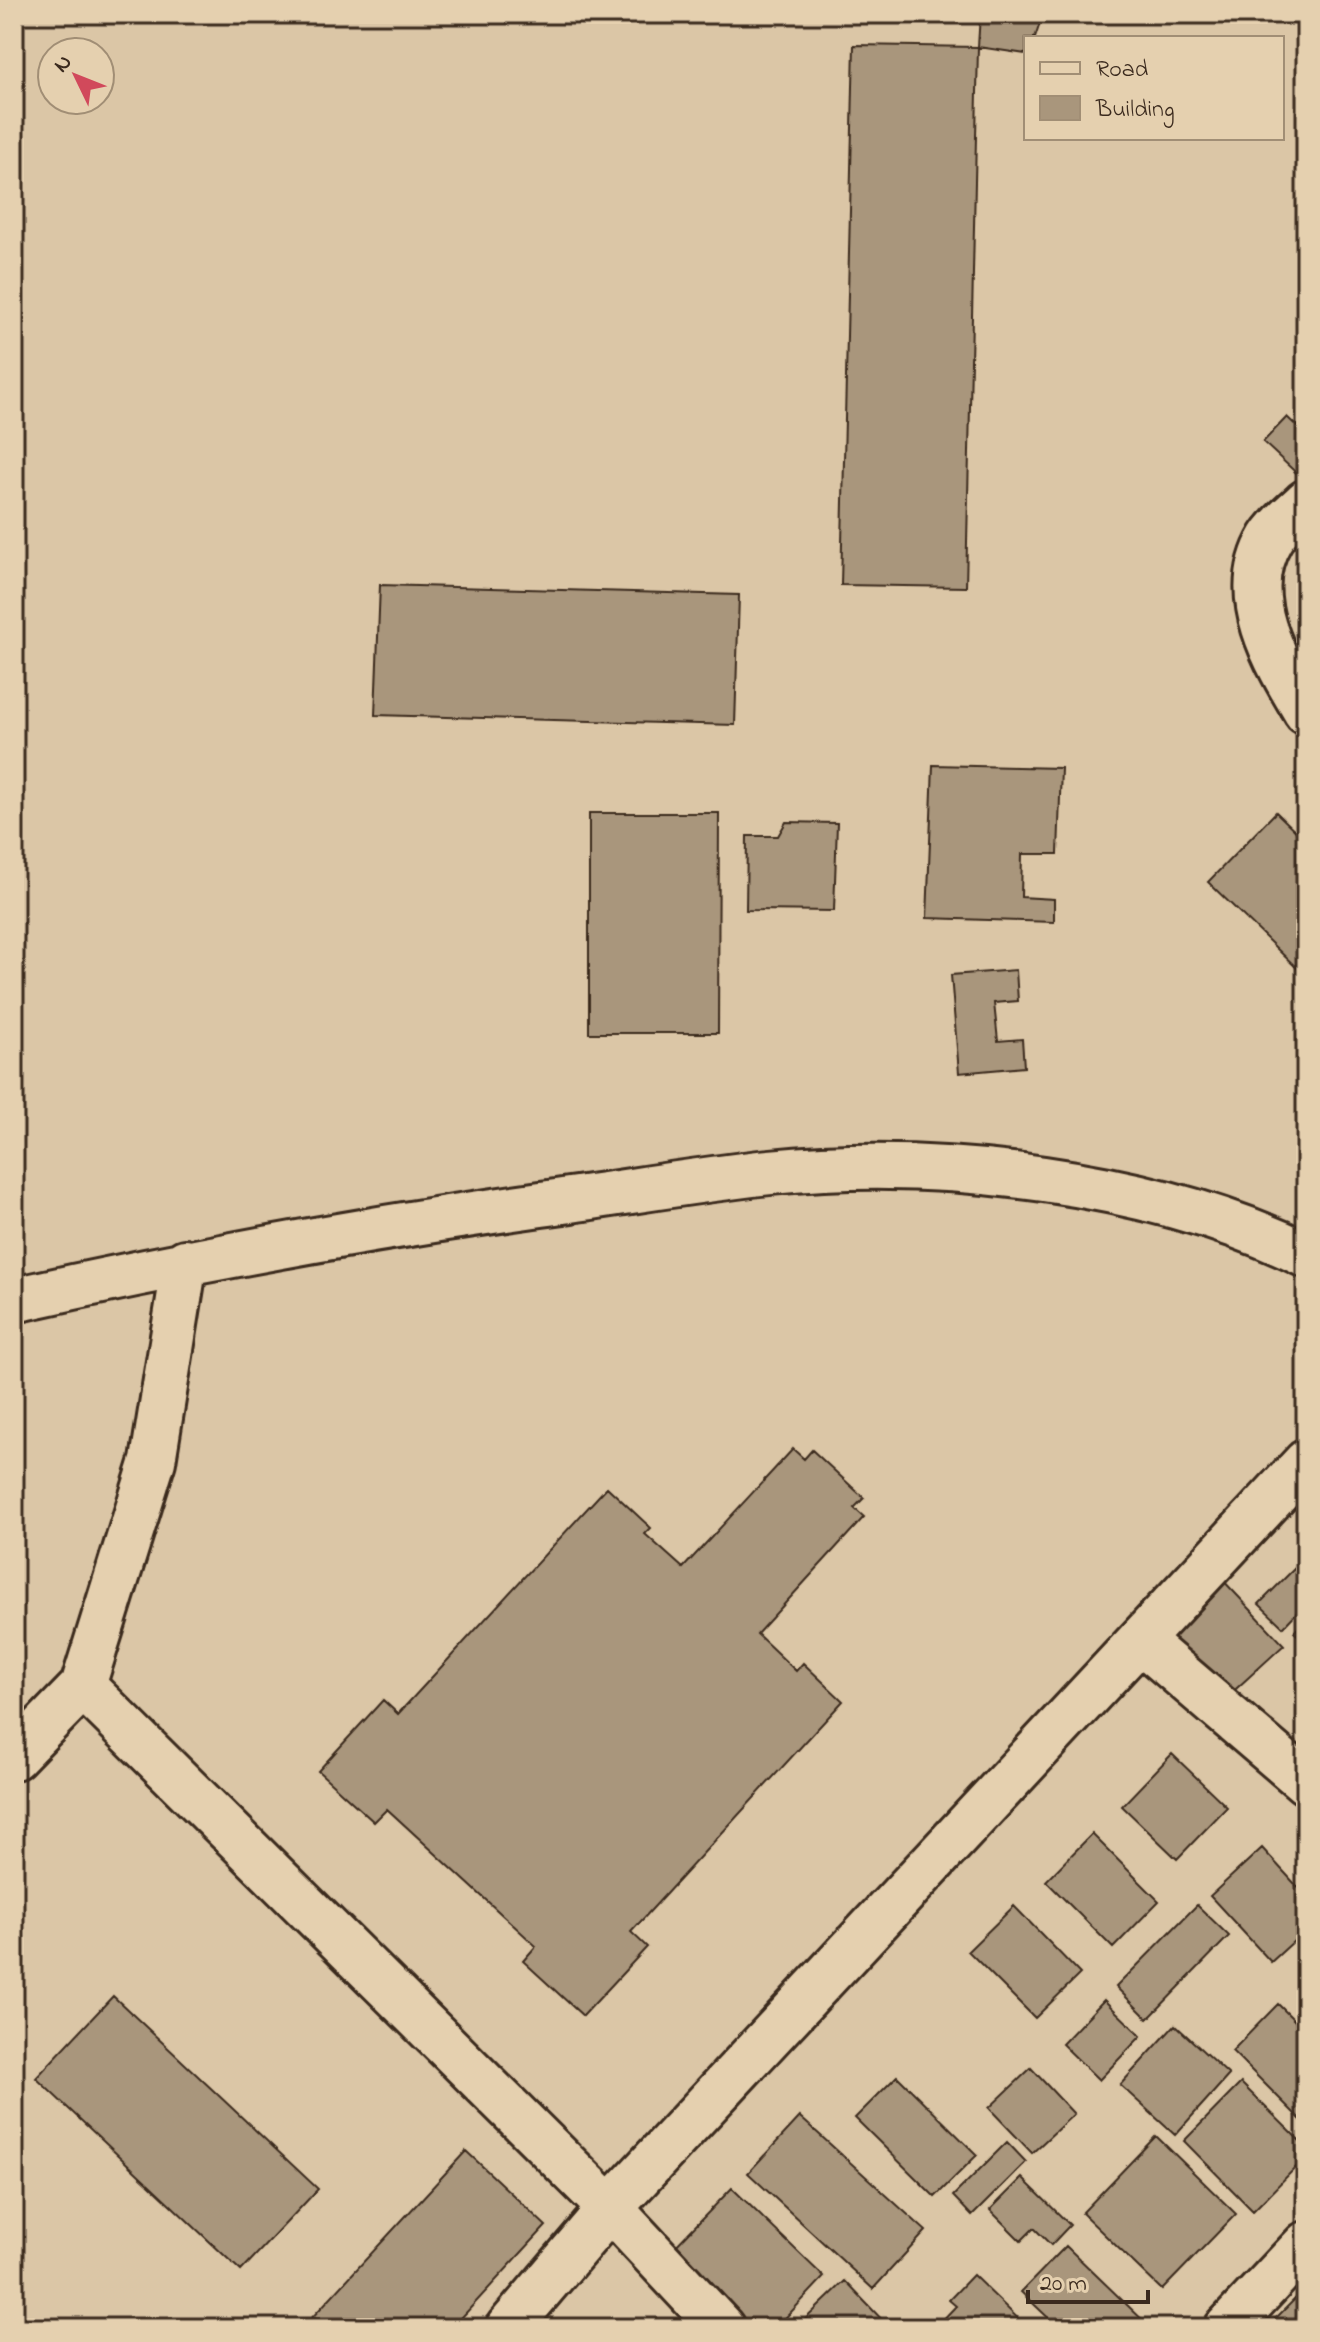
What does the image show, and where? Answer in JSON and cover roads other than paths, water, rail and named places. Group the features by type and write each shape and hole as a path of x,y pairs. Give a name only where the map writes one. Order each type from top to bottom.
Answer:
{"street":[{"path":"1306,502 1271,538 1256,583 1270,651 1306,712"},
{"path":"14,1300 185,1262 463,1215 772,1172 905,1168 1038,1179 1139,1196 1258,1231 1306,1255"},
{"path":"14,1757 83,1686 153,1461 185,1262"},
{"path":"508,2328 610,2208 1306,1462"},
{"path":"1140,1640 1306,1782"},
{"path":"83,1686 610,2208 722,2328"},
{"path":"1227,2328 1306,2244"}]}
